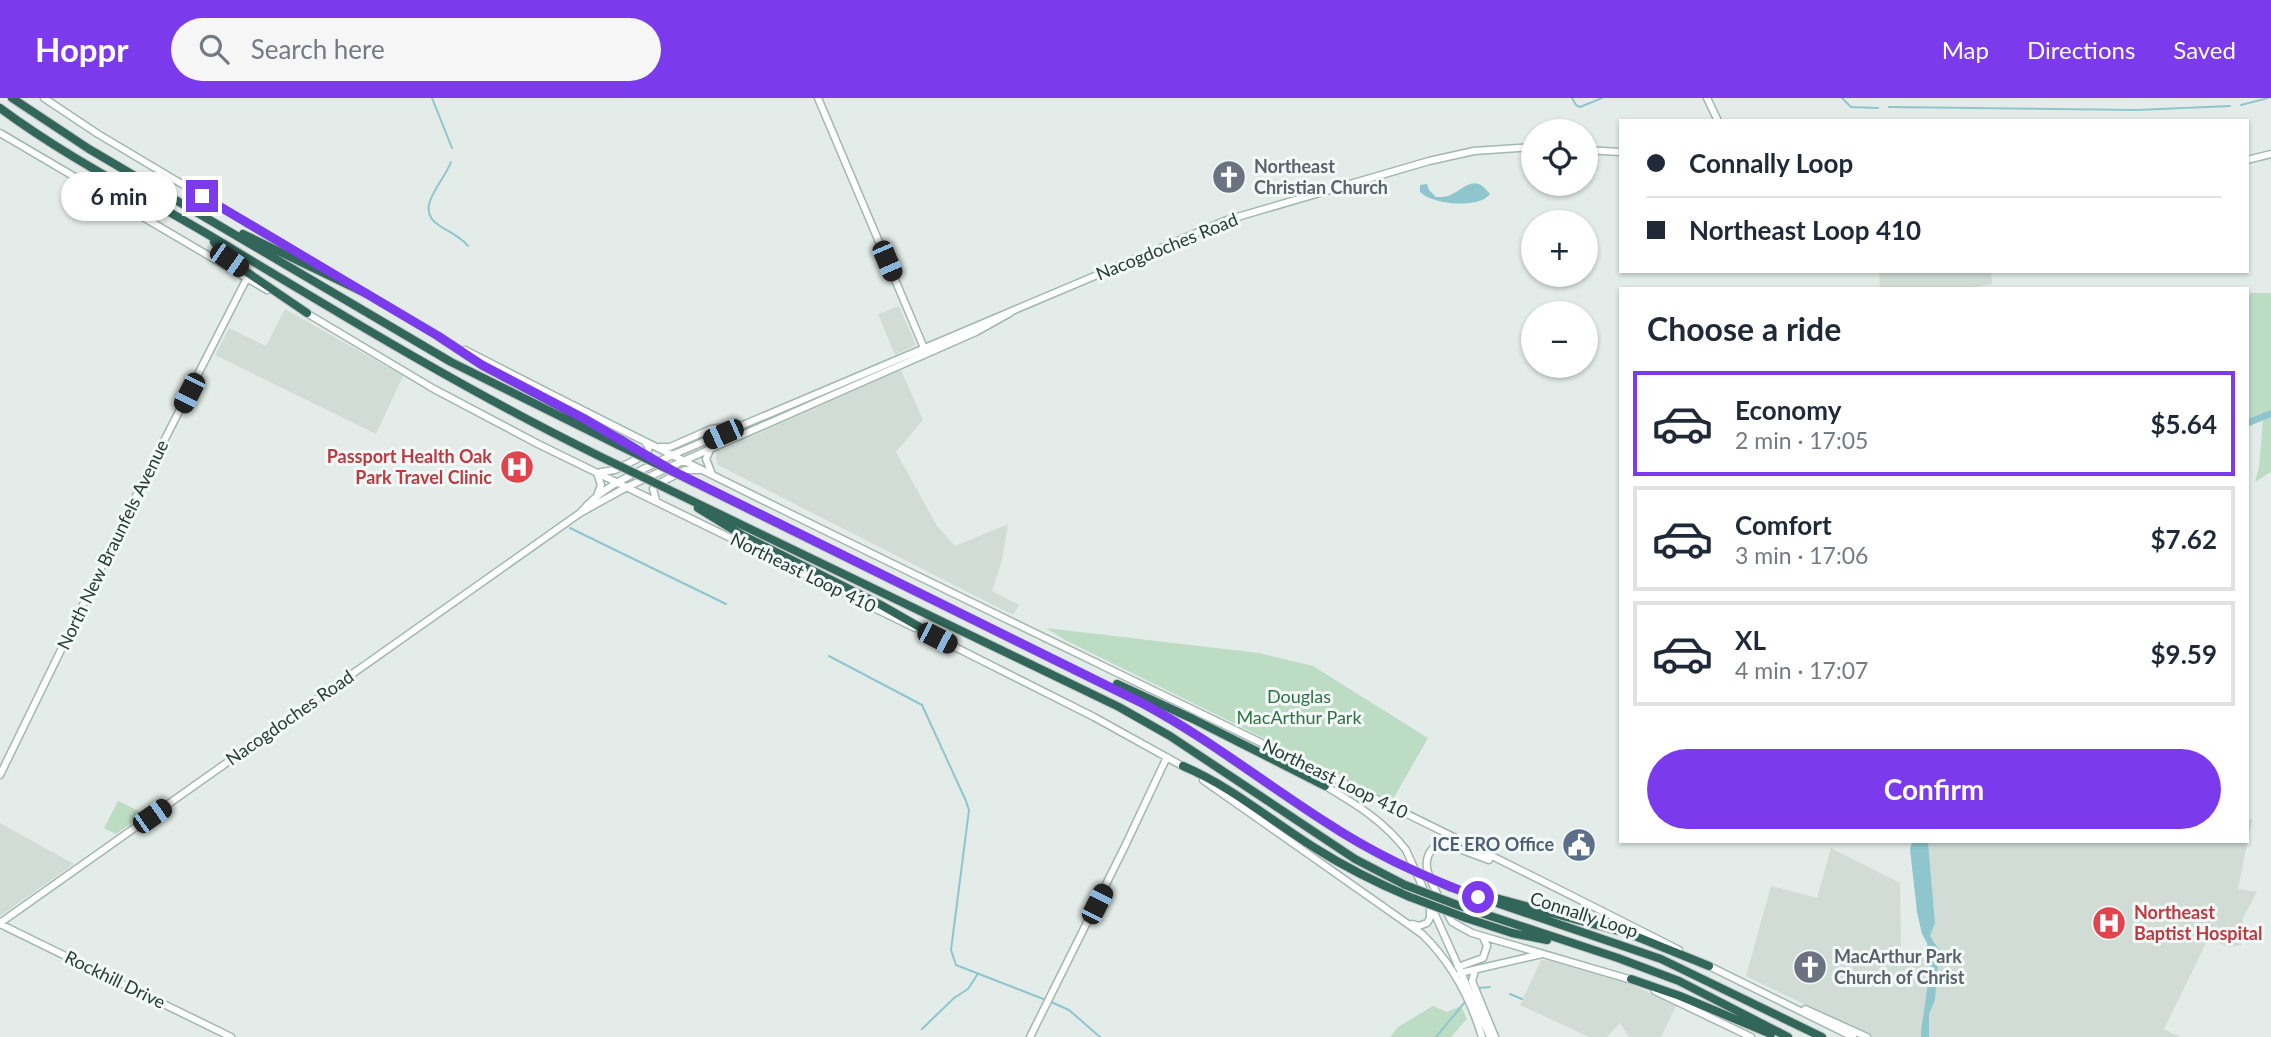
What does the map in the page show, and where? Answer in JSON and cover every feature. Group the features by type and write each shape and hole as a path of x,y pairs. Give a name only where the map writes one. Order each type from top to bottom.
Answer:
{"highway":[{"name":"Connally Loop","path":"13,98 89,149 452,362 1052,657 1180,723 1323,821 1395,862 1450,887 1661,959 1822,1037"},
{"name":"Connally Loop","path":"0,108 89,168 490,401 1119,707 1170,736 1354,859 1405,885 1460,906 1679,981 1787,1037"},
{"path":"190,208 367,294"},
{"path":"208,235 229,260 307,313"},
{"path":"438,336 482,365 620,443"},
{"path":"682,496 742,535 881,605 937,638"},
{"path":"1052,657 1193,719 1325,786"},
{"path":"1183,766 1231,790 1313,848 1410,897 1512,933 1586,947"},
{"path":"1450,887 1602,926 1649,941 1709,966"},
{"path":"1630,979 1681,996 1780,1037"}],"main road":[{"name":"Northeast Loop 410","path":"44,98 98,134 438,336 683,461 1225,724 1853,1037"},
{"path":"818,98 923,348"},
{"path":"1707,98 1717,119"},
{"name":"Northeast Loop 410","path":"0,133 434,389 596,472 937,638 1183,766 1407,923 1432,943 1457,971"},
{"name":"Nacogdoches Road","path":"0,923 580,513 627,487 976,332 1010,313 1227,220 1429,161 1474,151 1521,147"},
{"path":"1598,151 1619,152"},
{"path":"2249,160 2271,154"},
{"name":"North New Braunfels Avenue","path":"0,775 139,490 247,278"},
{"name":"Nacogdoches Road","path":"580,513 618,482 672,455 1010,313"},
{"path":"658,447 670,447 711,429 743,425"},
{"path":"597,497 601,484 596,472 615,470 647,454 649,447 643,439"},
{"path":"712,448 706,459 712,474"},
{"path":"657,501 654,495 656,485 684,470 704,471"},
{"path":"1225,724 1375,817 1393,833 1406,850 1429,900 1482,1037"},
{"path":"1030,1037 1167,757"},
{"path":"1516,869 1448,845 1435,846 1425,859 1426,867 1452,922 1461,928 1483,937 1630,979 1751,1037"},
{"path":"1407,923 1419,926 1427,923 1431,915 1429,900"},
{"name":"Rockhill Drive","path":"0,923 231,1037"},
{"path":"1457,971 1483,958 1487,946 1483,937"},
{"path":"1457,971 1475,971 1544,953"},
{"path":"1457,971 1490,1037"},
{"path":"1475,971 1472,981 1496,1037"},
{"path":"1782,1000 1831,1019 1867,1037"}],"shaded area":[{"path":"1879,273 1991,273 1992,284 1975,287 1880,287"},
{"path":"899,306 916,345 895,355 878,314"},
{"path":"285,309 403,376 376,434 215,355 229,328 266,346"},
{"path":"901,370 923,420 896,452 937,526 955,546 1008,524 1002,560 992,591 1019,605 1013,615 718,465 717,452"},
{"path":"0,823 74,864 0,916"},
{"path":"1928,843 2247,843 2238,889 2257,892 2243,918 2241,945 2229,947 2208,939 2164,1029 2180,1037 1872,1037 1746,976 1771,886 1817,898 1831,848 1900,883 1901,952 1938,952 1937,944 1930,936 1935,923"},
{"path":"1541,960 1557,961 1598,972 1629,983 1676,1006 1661,1037 1629,1037 1620,1023 1607,1037 1589,1037 1520,1005"}],"green space":[{"path":"2251,293 2271,293 2271,472 2255,482 2263,419 2262,413 2249,418"},
{"name":"Douglas MacArthur Park","path":"1046,628 1259,653 1313,666 1428,738 1392,801 1065,640"},
{"path":"118,801 145,814 116,834 104,828"},
{"path":"1433,1006 1447,1012 1461,1006 1467,1019 1451,1037 1390,1037 1398,1027"}],"water":[{"path":"1474,183 1490,194 1477,202 1456,204 1435,200 1420,192 1420,185 1427,184 1436,197 1448,196"},
{"path":"2271,410 2271,417 2249,426 2249,418"},
{"path":"1912,843 1928,843 1935,923 1930,936 1939,949 1935,1000 1929,1014 1929,1037 1921,1037 1930,969 1927,943 1917,912 1910,849"}],"waterway":[{"path":"432,98 452,148"},
{"path":"1572,98 1580,107 1602,98"},
{"path":"1842,98 1851,107 1878,108"},
{"path":"2241,105 2268,98"},
{"path":"1889,107 2137,110 2230,106"},
{"path":"451,162 432,196 429,212 440,226 468,246"},
{"path":"570,528 726,604"},
{"path":"829,656 922,705 966,801 969,810 951,950 956,965 1046,1000"},
{"path":"922,1029 954,998 968,989 977,975"},
{"path":"1479,988 1490,987"},
{"path":"1510,994 1522,999"},
{"path":"1051,1002 1069,1010 1100,1037"},
{"path":"1436,1037 1465,1002"}],"place":[{"name":"Northeast Christian Church","path":"1229,177"},
{"name":"Passport Health Oak Park Travel Clinic","path":"517,467"},
{"name":"ICE ERO Office","path":"1579,845"},
{"name":"Northeast Baptist Hospital","path":"2109,923"},
{"name":"MacArthur Park Church of Christ","path":"1810,967"}],"route":[{"path":"202,196 482,365 583,418 673,471 1052,657 1180,723 1323,821 1376,853 1426,877 1478,897"}]}
